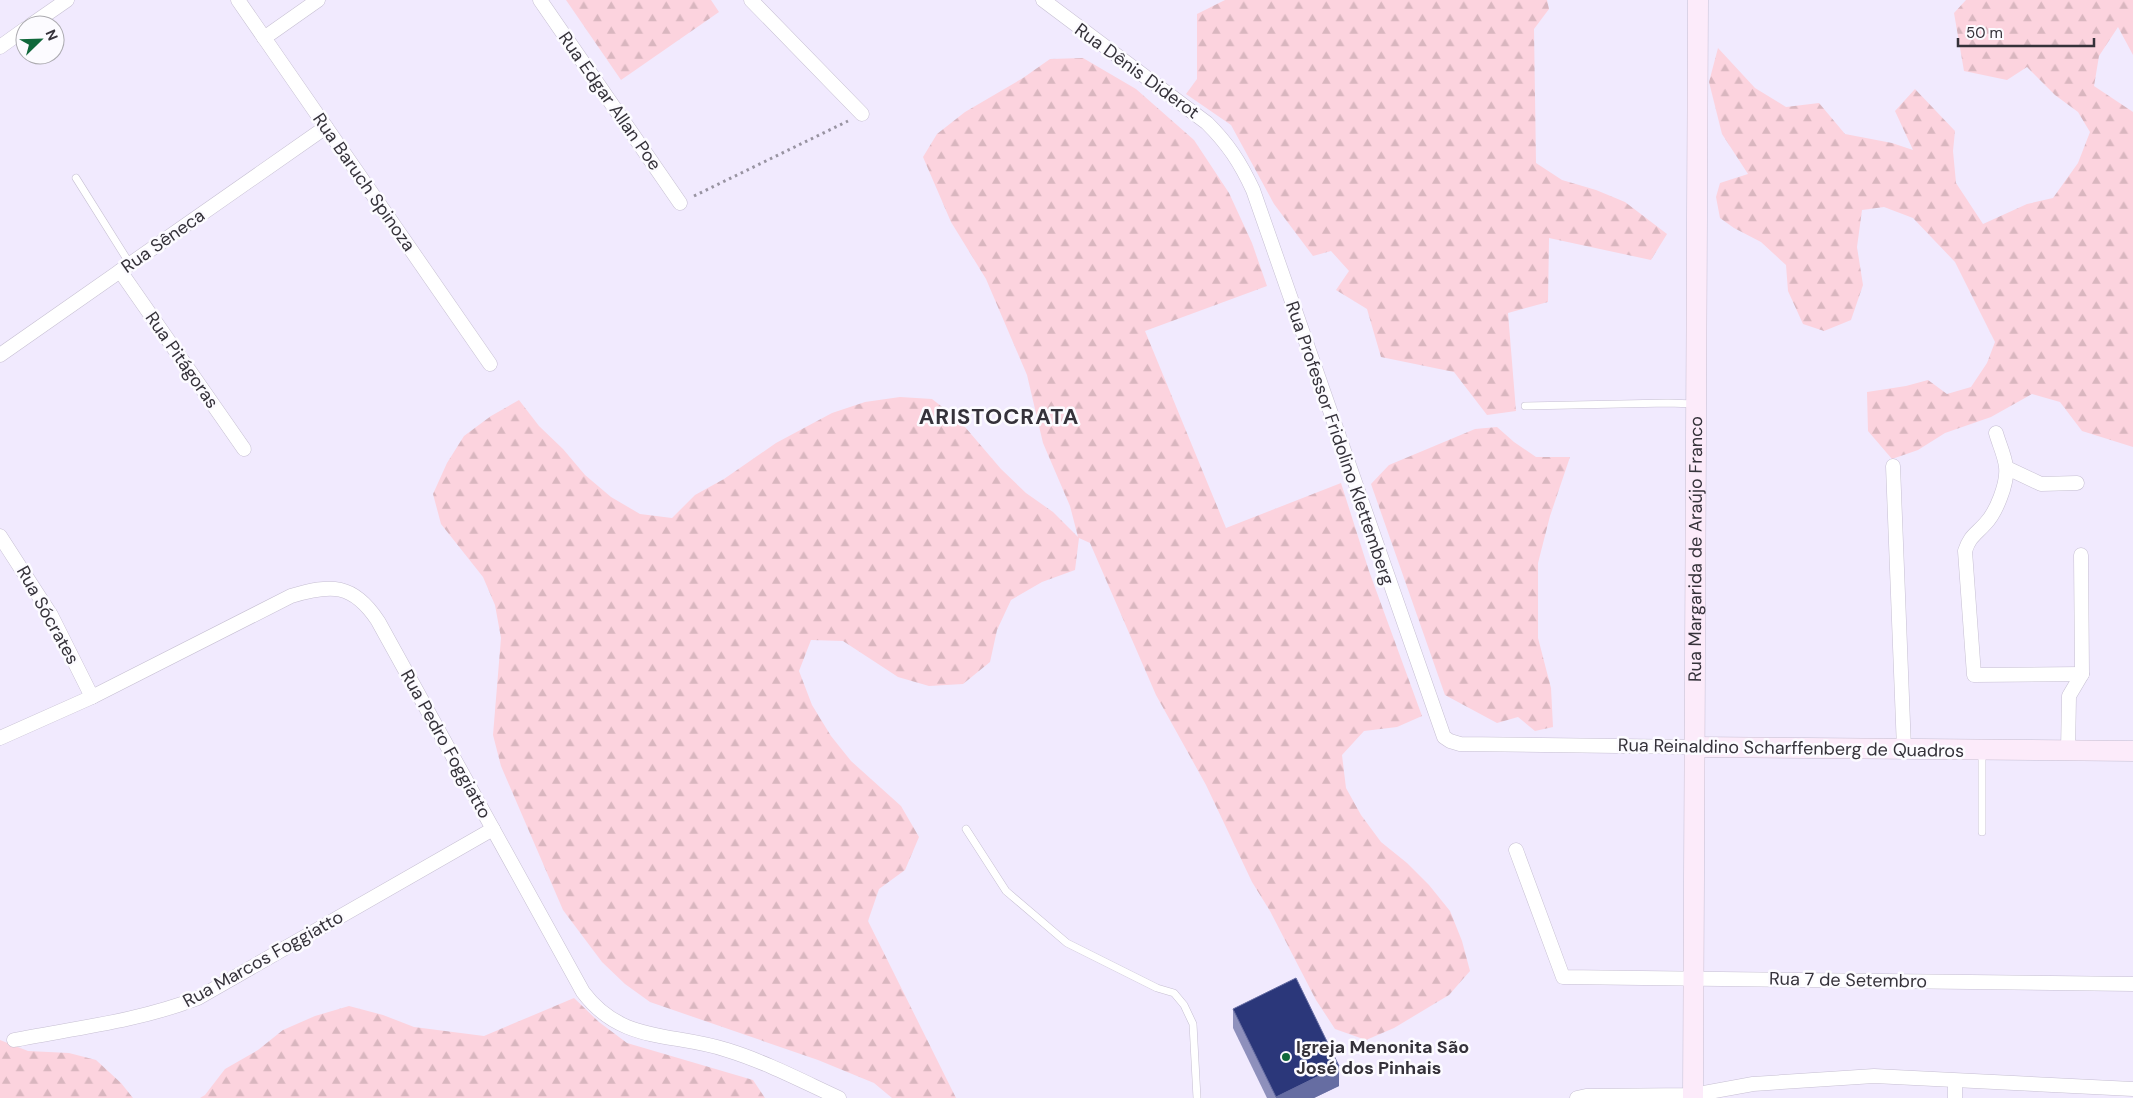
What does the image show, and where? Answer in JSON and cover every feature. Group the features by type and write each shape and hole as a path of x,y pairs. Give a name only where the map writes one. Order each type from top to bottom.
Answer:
{"main road":[{"name":"Rua Margarida de Araújo Franco","path":"1693,1096 1698,0"},
{"name":"Rua Reinaldino Scharffenberg de Quadros","path":"1694,747 2133,751"}],"street":[{"path":"46,15 68,0"},
{"name":"Rua Baruch Spinoza","path":"238,0 490,364"},
{"path":"264,38 318,0"},
{"name":"Rua Edgar Allan Poe","path":"540,0 680,203"},
{"path":"751,0 862,114"},
{"name":"Rua Dênis Diderot","path":"1042,0 1185,105 1206,122 1228,144"},
{"path":"0,47 15,37"},
{"name":"Rua Sêneca","path":"0,355 326,127"},
{"name":"Rua Professor Fridolino Klettemberg","path":"1228,144 1241,165 1252,190 1440,729 1444,737 1450,741"},
{"name":"Rua Pitágoras","path":"125,268 244,450"},
{"path":"1996,433 2007,468 2002,491 1995,510 1986,523 1969,539 1965,551 1974,675 2082,674"},
{"path":"1893,466 1904,749"},
{"path":"2007,468 2041,484 2077,483"},
{"name":"Rua Sócrates","path":"0,536 52,615 92,697"},
{"path":"2068,751 2069,696 2082,674 2081,555"},
{"name":"Rua Pedro Foggiatto","path":"0,738 92,697 290,596 311,590 330,588 352,594 367,605 378,621 583,992 591,1003 620,1025 637,1031 700,1042 727,1049 761,1062 839,1098"},
{"name":"Rua Reinaldino Scharffenberg de Quadros","path":"1450,741 1460,744 1694,747"},
{"name":"Rua Marcos Foggiatto","path":"14,1040 143,1016 170,1009 198,998 493,828"},
{"name":"Rua 7 de Setembro","path":"1516,850 1563,977 2133,984"},
{"path":"1577,1098 1586,1096 1693,1096 1753,1084 1874,1076 2133,1089"},
{"path":"1954,1098 1955,1081"}],"lane":[{"path":"76,178 125,268"},
{"path":"1525,406 1696,404"},
{"path":"1982,750 1982,832"},
{"path":"966,829 1006,891 1067,943 1158,988 1174,993 1184,1005 1193,1024 1198,1098"}],"path":[{"path":"680,203 862,114"}],"green space":[{"path":"566,0 711,0 719,12 621,80"},
{"path":"1225,0 1547,0 1549,9 1534,29 1536,163 1562,180 1596,190 1625,202 1667,234 1651,260 1549,238 1548,302 1508,313 1516,411 1487,415 1454,372 1381,357 1367,309 1336,290 1349,271 1331,251 1313,256 1274,204 1231,125 1186,94 1197,79 1197,14"},
{"path":"1966,0 2133,0 2133,55 2118,27 2099,56 2094,86 2133,112 2133,447 2082,431 2060,402 2032,394 1991,417 1945,433 1918,450 1892,459 1868,431 1867,392 1906,386 1928,380 1947,394 1971,387 1987,363 1995,342 1955,262 1913,218 1884,207 1862,210 1857,247 1863,285 1851,320 1824,331 1803,324 1788,291 1786,265 1761,242 1734,228 1720,218 1716,197 1720,183 1748,174 1722,134 1709,82 1718,48 1755,88 1786,107 1819,103 1845,134 1892,143 1913,150 1895,111 1915,89 1955,131 1953,151 1956,183 1983,224 2027,204 2053,198 2078,163 2090,132 2078,112 2055,95 2027,67 2007,80 1964,71 1954,13"},
{"path":"1083,58 1136,89 1194,140 1229,193 1252,243 1267,286 1145,331 1226,528 1341,483 1369,571 1422,716 1397,727 1364,731 1342,755 1346,788 1361,815 1381,842 1407,863 1429,885 1450,911 1462,941 1470,971 1449,995 1394,1028 1366,1040 1335,1029 1316,1000 1270,911 1252,882 1206,785 1156,695 1090,543 1079,538 1075,570 1042,582 1011,600 997,630 990,662 963,684 929,686 898,677 843,641 811,640 799,671 812,705 831,736 851,761 901,806 919,837 905,870 879,889 868,921 956,1098 892,1098 874,1083 818,1060 650,1002 625,984 602,962 563,910 501,766 493,735 501,638 495,605 483,577 441,524 433,494 447,463 464,436 491,416 519,400 539,426 563,449 585,475 611,497 640,514 672,518 695,495 724,479 776,443 832,413 865,402 900,397 932,399 959,420 1001,469 1026,493 1053,512 1078,537 1070,506 1043,443 1027,375 986,279 951,222 923,157 937,134 965,112 1023,78 1050,59"},
{"path":"1497,427 1514,442 1536,457 1570,457 1550,516 1538,563 1538,638 1551,688 1553,727 1535,731 1518,717 1497,723 1445,695 1371,484 1389,465 1475,429"},
{"path":"574,998 599,1022 627,1043 753,1080 765,1098 200,1098 205,1095 225,1069 258,1050 283,1030 315,1016 349,1006 383,1015 414,1027 484,1036"},
{"path":"0,1040 28,1051 69,1053 96,1060 121,1083 133,1098 0,1098"}],"building":[{"name":"Igreja Menonita São José dos Pinhais","path":"1296,978 1339,1066 1276,1097 1233,1009"}],"place":[{"name":"Igreja Menonita São José dos Pinhais","path":"1286,1057"}],"district":[{"name":"ARISTOCRATA","path":"999,416"}]}
